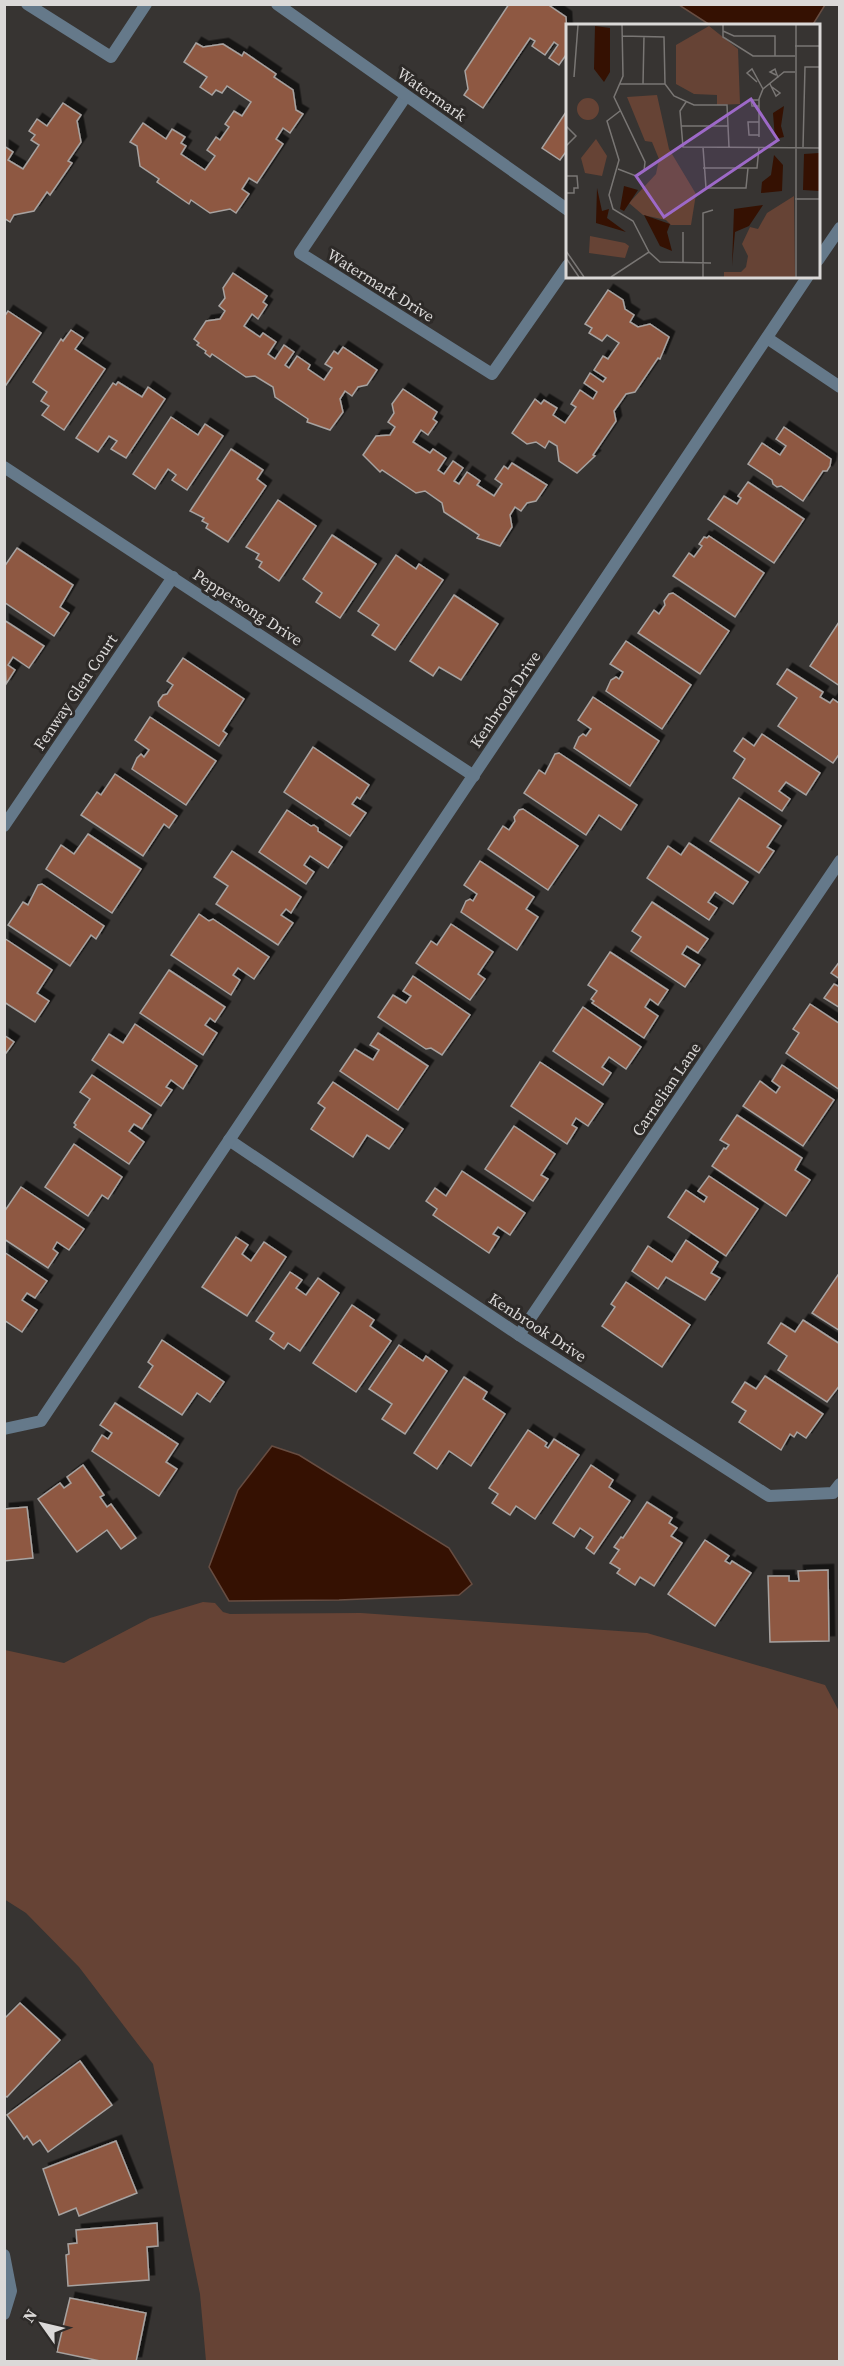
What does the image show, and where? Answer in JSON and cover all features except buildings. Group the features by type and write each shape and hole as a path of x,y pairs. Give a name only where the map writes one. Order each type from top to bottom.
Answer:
{"street":[{"path":"27,4 111,57 146,4"},
{"name":"Watermark","path":"277,4 566,209"},
{"name":"Watermark Drive","path":"406,96 300,253 492,374 566,268"},
{"path":"820,258 840,228"},
{"name":"Kenbrook Drive","path":"4,1429 41,1421 807,278"},
{"path":"767,338 840,387"},
{"name":"Peppersong Drive","path":"4,467 474,776"},
{"name":"Fenway Glen Court","path":"4,826 172,577"},
{"name":"Carnelian Lane","path":"519,1335 840,861"},
{"name":"Kenbrook Drive","path":"229,1140 519,1335 769,1496 833,1493 840,1484"},
{"path":"4,2255 11,2290 4,2314"}],"shaded area":[{"path":"679,5 825,5 813,24 708,24"},
{"path":"272,1446 299,1455 449,1548 472,1584 459,1595 339,1600 229,1601 209,1567 238,1490"},
{"path":"203,1602 215,1603 223,1612 230,1614 361,1613 647,1633 825,1685 840,1713 839,2361 206,2361 200,2294 153,2064 79,1967 26,1913 4,1899 5,1650 64,1663 150,1618"}]}
